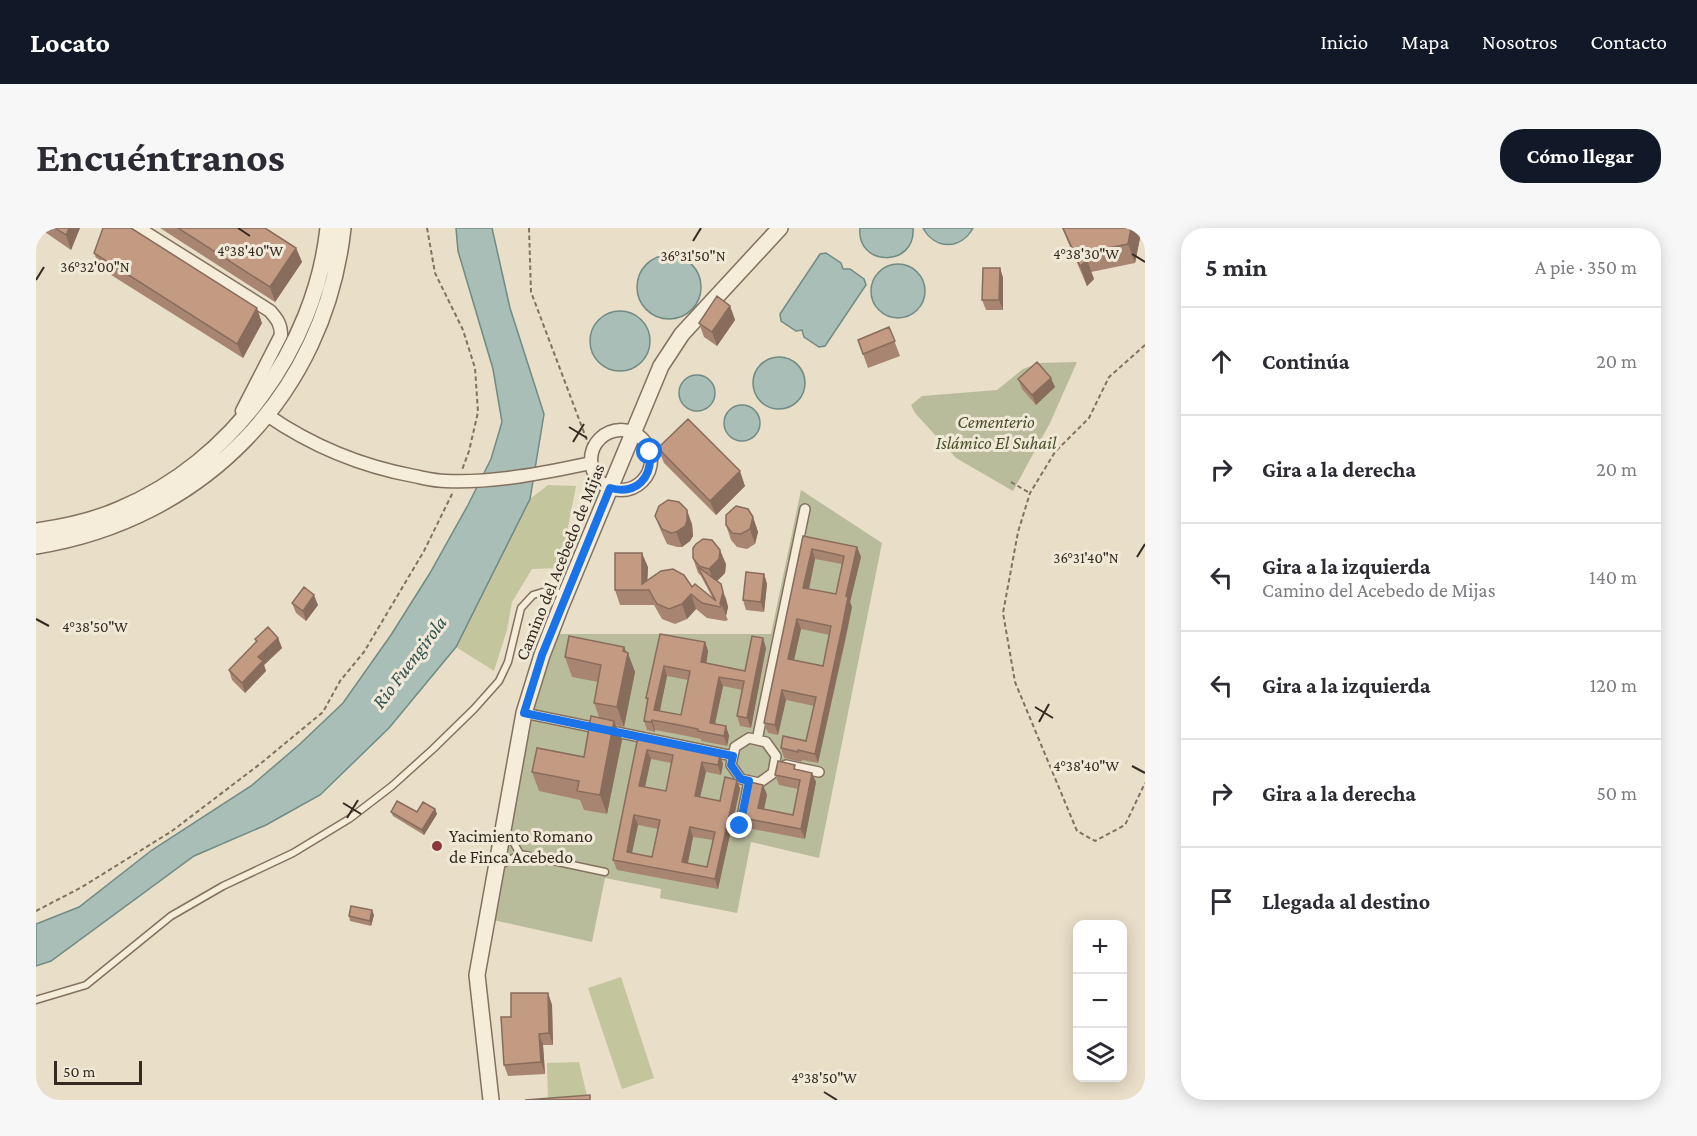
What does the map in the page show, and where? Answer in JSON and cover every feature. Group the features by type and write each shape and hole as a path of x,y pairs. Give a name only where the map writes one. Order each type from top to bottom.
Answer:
{"street":[{"path":"138,228 270,311 281,327 272,355 234,428"},
{"path":"36,531 92,519 151,494 203,457 234,428 275,379 300,331 321,272 328,228"},
{"path":"36,546 74,539 129,521 158,507 184,491 223,460 267,415 287,387 314,337 335,276 343,228"},
{"name":"Camino del Acebedo de Mijas","path":"490,1100 477,975 524,713 542,655 662,366 682,334 780,228"},
{"path":"267,415 295,434 330,452 398,473 442,481 475,481 552,471 591,458"},
{"path":"620,429 634,433 646,442 650,452 651,465 647,475 633,488 619,490 610,488 602,483 594,473 591,458 598,440 604,434 620,429"},
{"path":"757,740 805,509"},
{"path":"524,713 733,756"},
{"path":"749,738 757,740 766,742 776,756 773,772 759,783 741,779 731,765 735,747 749,738"},
{"path":"775,763 819,772"},
{"path":"740,826 749,781"}],"lane":[{"path":"36,1000 86,986 171,916 223,886 293,853 357,813 434,749 499,681 508,662 521,608 533,595 546,591 566,594"},
{"path":"505,827 520,854"},
{"path":"497,867 520,854 604,872"}],"path":[{"path":"36,910 82,887 171,831 260,764 323,711 340,681 364,652 412,571 458,481 469,451 478,412 475,368 463,330 435,273 427,228"},
{"path":"529,228 531,292 591,458"},
{"path":"1145,345 1109,377 1089,418 1055,452 1030,493 1018,532 1003,613 1015,682 1077,831 1095,841 1125,825 1145,783"},
{"path":"1011,482 1030,493"}],"green space":[{"name":"Cementerio Islámico El Suhail","path":"1077,362 1050,423 1013,491 956,458 915,413 911,405 922,396 997,390 1023,369 1039,363"},
{"path":"548,485 576,486 560,568 532,569 512,602 507,630 494,671 456,647 530,499"},
{"path":"801,490 882,543 819,858 751,842 737,913 660,898 661,889 605,878 592,942 493,920 507,853 530,713 558,634 771,634"},
{"path":"621,977 654,1078 622,1089 588,988"},
{"path":"579,1062 588,1100 548,1100 547,1063"}],"water":[{"name":"Rio Fuengirola","path":"456,228 492,228 510,308 544,414 530,499 456,647 389,728 320,795 266,825 194,856 51,961 36,966 36,924 79,907 152,850 251,786 343,703 391,635 430,573 491,459 502,422 493,369 458,251"},
{"path":"860,228 913,228 911,241 905,250 896,256 886,258 876,256 867,250 861,241"},
{"path":"923,228 973,228 962,240 948,244 934,240"},
{"path":"826,253 841,263 843,269 850,269 864,279 866,285 825,346 819,347 804,337 802,330 796,331 781,321 780,314 820,254"},
{"path":"669,255 687,261 695,269 701,287 695,305 687,313 669,319 651,313 643,305 637,287 643,269 651,261"},
{"path":"898,264 908,266 917,272 923,281 925,291 923,301 917,310 908,316 898,318 888,316 879,310 873,301 871,291 873,281 879,272 888,266"},
{"path":"614,311 626,311 637,316 645,324 650,341 648,353 637,366 626,371 614,371 603,366 595,358 590,347 590,335 595,324 603,316"},
{"path":"774,357 784,357 798,364 805,383 798,402 784,409 774,409 764,405 757,398 753,388 753,378 757,368 764,361"},
{"path":"697,375 710,380 715,393 710,406 697,411 684,406 679,393 684,380"},
{"path":"742,405 755,410 760,423 755,436 742,441 729,436 724,423 729,410"}],"building":[{"path":"55,228 69,228 66,235"},
{"path":"103,228 131,228 257,308 237,344 94,253"},
{"path":"178,228 265,228 296,248 270,287"},
{"path":"1063,228 1131,228 1128,244 1083,253 1087,260 1080,266"},
{"path":"983,268 1000,268 999,300 982,300"},
{"path":"717,296 730,306 712,332 699,323"},
{"path":"889,327 895,341 863,354 858,340"},
{"path":"1037,362 1051,378 1032,395 1018,379"},
{"path":"688,419 740,471 710,501 658,448"},
{"path":"668,500 679,502 687,510 685,526 671,533 662,529 655,516 659,506"},
{"path":"736,506 748,509 753,517 750,529 741,534 732,533 726,525 726,515"},
{"path":"803,536 857,547 815,754 781,748 783,736 806,741 816,697 782,690 775,725 764,723","holes":["812,549 844,556 836,594 803,588","797,619 831,626 823,666 788,659"]},
{"path":"703,539 712,540 720,550 719,559 709,569 699,566 693,558 693,548"},
{"path":"615,553 642,553 642,584 661,571 673,569 684,575 692,587 695,584 716,601 698,567 721,584 723,592 720,604 722,605 720,607 702,603 691,594 682,604 669,609 657,604 649,590 615,590"},
{"path":"746,572 764,574 761,602 743,600"},
{"path":"304,587 314,595 303,611 292,603"},
{"path":"268,627 278,638 258,657 263,661 242,683 229,670"},
{"path":"660,634 705,642 701,662 745,671 752,636 763,638 747,718 737,716 744,681 719,677 710,723 726,726 724,736 679,725 652,720 651,722 644,721 648,698 646,698","holes":["664,666 690,671 681,715 654,710"]},
{"path":"569,636 624,647 623,651 628,653 617,707 594,703 601,665 565,657"},
{"path":"591,716 614,721 600,795 577,791 579,781 532,772 537,748 584,757"},
{"path":"638,737 720,755 718,765 702,762 695,796 720,801 725,777 737,780 715,879 613,860","holes":["647,750 673,755 666,791 639,786","634,815 660,820 652,857 627,852","690,827 715,832 707,867 682,862"]},
{"path":"778,761 795,765 794,769 812,773 801,829 743,818 750,782 763,785 758,808 793,815 800,780 775,775"},
{"path":"397,801 417,812 423,802 435,809 422,830 391,812"},
{"path":"351,906 372,910 370,921 349,916"},
{"path":"511,993 548,993 549,1033 539,1034 541,1062 504,1065 501,1017 511,1017"},
{"path":"590,1095 590,1100 525,1100"}],"place":[{"name":"Yacimiento Romano de Finca Acebedo","path":"437,846"}],"route":[{"path":"650,452 651,465 641,483 633,488 619,490 610,488 542,655 524,713 733,756 731,765 741,779 749,781 740,826"}]}
